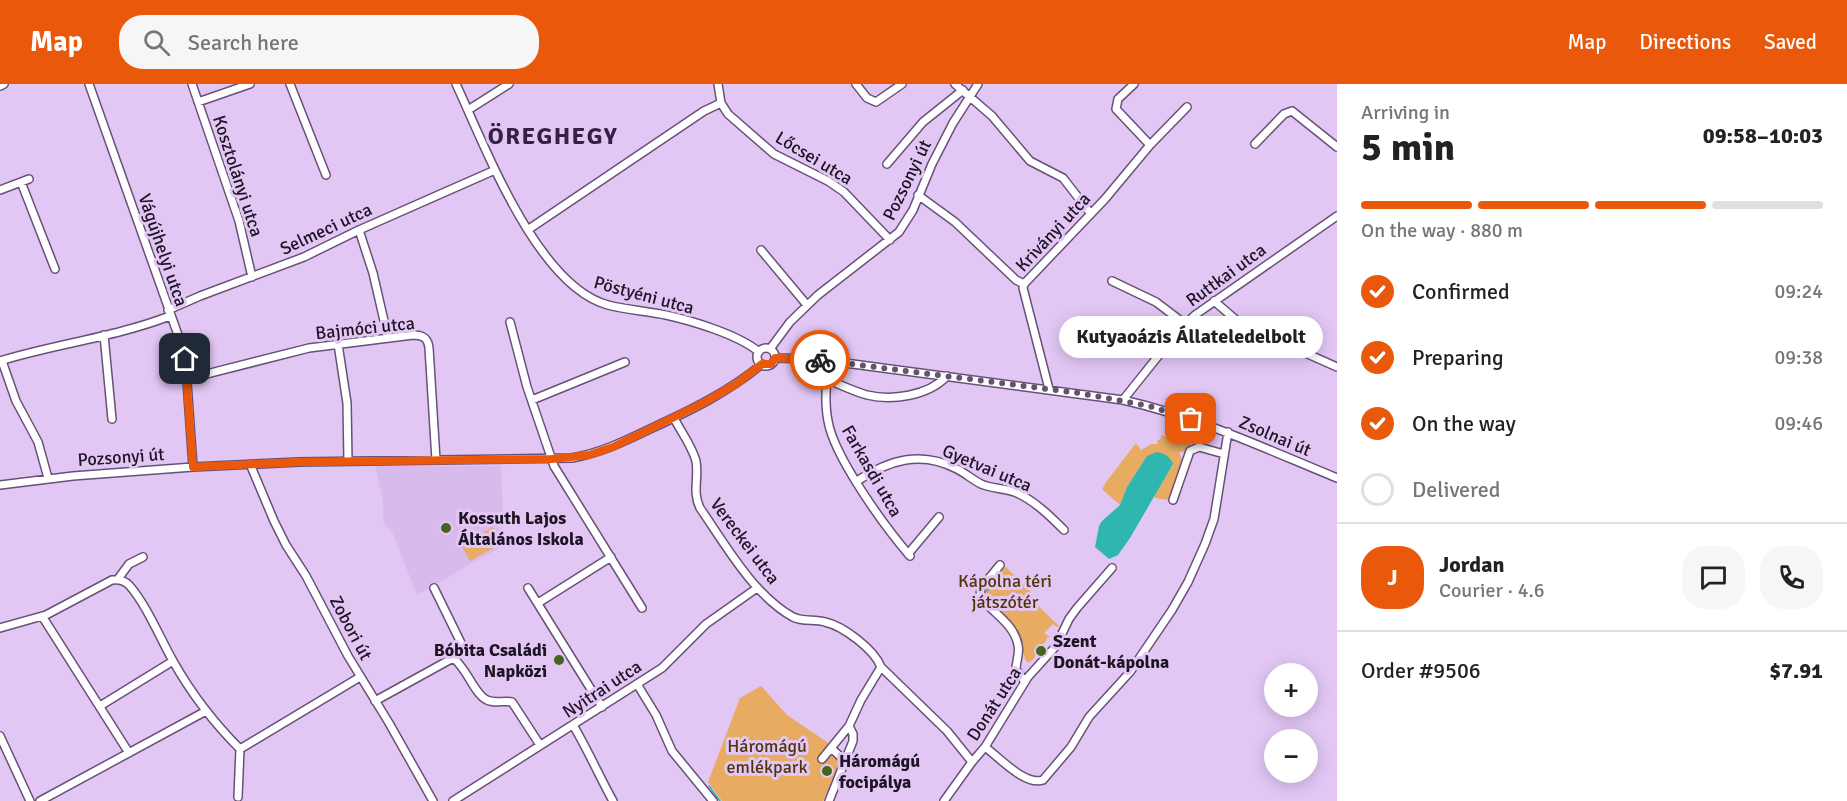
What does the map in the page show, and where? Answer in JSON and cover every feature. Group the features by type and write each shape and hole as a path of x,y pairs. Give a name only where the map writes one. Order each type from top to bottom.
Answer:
{"street":[{"path":"0,86 4,84"},
{"name":"Vágújhelyi utca","path":"89,84 183,349 193,467"},
{"name":"Kosztolányi utca","path":"192,84 239,221 252,278"},
{"path":"198,102 250,84"},
{"path":"290,84 326,175"},
{"name":"Pöstyéni utca","path":"456,84 495,170 529,229 549,259 582,294 610,305 675,318 736,338 759,352"},
{"path":"468,110 509,84"},
{"path":"529,229 704,111 721,103 718,84"},
{"path":"856,84 867,98 876,102 902,84"},
{"path":"956,84 992,116 1030,161 1063,178 1091,214"},
{"name":"Pozsonyi út","path":"770,349 807,305 899,232 909,218 967,93 978,84"},
{"path":"1134,84 1118,99 1116,109 1150,145"},
{"path":"887,164 936,110 967,93"},
{"name":"Lőcsei utca","path":"721,103 728,114 774,154 828,181 844,192 890,240"},
{"name":"Kriványi utca","path":"1049,389 1023,288 1024,284 1091,214 1150,145 1187,107"},
{"path":"1255,144 1284,114 1292,111 1337,147"},
{"name":"Selmeci utca","path":"1,361 38,350 136,328 200,296 304,257 495,170"},
{"path":"0,190 29,179"},
{"path":"21,182 55,269"},
{"path":"918,195 955,222 1016,280 1024,284"},
{"name":"Ruttkai utca","path":"1123,400 1185,324 1214,301 1337,216"},
{"path":"359,230 373,273 388,338"},
{"path":"761,250 807,305"},
{"path":"1112,281 1156,302 1185,324"},
{"path":"1214,301 1242,325 1337,367"},
{"path":"510,322 532,400 557,472 642,608"},
{"path":"104,335 112,419"},
{"name":"Bajmóci utca","path":"187,379 301,350 418,335 427,339 429,344 436,460"},
{"path":"338,344 347,403 348,461"},
{"path":"770,349 774,352 775,358 769,365 762,364 758,360 759,352 770,349"},
{"name":"Zsolnai út","path":"775,358 830,361 1123,400 1172,412 1228,432 1337,478"},
{"path":"1,361 16,401 38,442 48,478"},
{"name":"Farkasdi utca","path":"830,361 826,379 826,411 838,450 891,532 909,555 939,517"},
{"path":"532,400 625,362"},
{"name":"Pozsonyi út","path":"0,485 48,478 250,464 573,458 597,453 674,418 722,392 762,364"},
{"path":"826,379 867,395 888,397 924,391 935,386 947,376"},
{"name":"Vereckei utca","path":"674,418 696,462 695,489 700,508 758,588 795,618 826,622 872,651 881,667 948,731 972,762"},
{"path":"986,747 1027,780 1043,780 1058,763 1089,717 1130,672 1172,610 1205,544 1214,519 1228,432"},
{"path":"1173,500 1190,451 1199,447 1224,454"},
{"name":"Gyetvai utca","path":"857,481 895,461 919,458 938,461 958,469 983,484 1017,493 1064,530"},
{"name":"Zobori út","path":"250,464 286,545 306,576 360,677 433,801"},
{"path":"0,627 42,616 118,579 129,564 143,557"},
{"path":"537,603 611,557"},
{"path":"1000,565 981,588 980,596 1002,618 1017,639 1019,650 1016,669 1025,682"},
{"name":"Donát utca","path":"944,801 972,762 986,747 1025,682 1056,646 1069,619 1112,568"},
{"path":"118,579 127,583 132,589 173,661 206,711 240,749 239,800"},
{"path":"375,701 459,654 462,645 434,588"},
{"path":"528,588 602,707"},
{"name":"Nyitrai utca","path":"453,801 662,668 714,618 758,588"},
{"path":"42,616 129,753"},
{"path":"453,658 462,666 482,697 491,702 508,700 515,705 540,745"},
{"path":"100,706 173,661"},
{"path":"822,759 849,726 861,700 881,667"},
{"path":"240,749 360,677"},
{"path":"637,684 656,714 672,751 713,801"},
{"path":"40,801 206,711"},
{"path":"573,725 590,753 613,801"},
{"path":"829,801 853,741 853,734 849,726"},
{"path":"0,736 30,801"},
{"path":"831,748 846,761"}],"shaded area":[{"path":"1157,452 1167,456 1173,464 1130,538 1118,555 1109,559 1095,547 1099,526 1120,505 1127,487 1147,456"},
{"name":"Kossuth Lajos Általános Iskola","path":"375,466 501,466 504,545 417,595 393,534 383,522 383,500"}],"green space":[{"path":"1175,423 1181,426 1179,433 1184,435 1183,439 1190,441 1190,447 1188,451 1179,452 1183,462 1174,491 1167,500 1155,498 1154,495 1173,465 1147,456 1127,487 1120,505 1102,489 1106,482 1136,443 1141,450 1151,444 1157,444 1161,435 1168,438"},
{"path":"493,527 502,543 470,561 461,545"},
{"name":"Kápolna téri játszótér","path":"1006,567 1031,592 1028,596 1059,626 1053,624 1044,633 1050,637 1046,638 1047,640 1030,662 1025,659 1017,632 983,596 985,587 991,579"},
{"name":"Háromágú emlékpark","path":"761,686 787,715 827,742 840,759 841,762 823,801 722,801 708,782 740,698"}],"waterway":[{"path":"987,591 1002,575"},
{"path":"709,786 720,801"}],"way so far":[{"path":"820,360 1079,393 1149,406 1191,419"}],"place":[{"name":"Kutyaoázis Állateledelbolt","path":"1191,419"},
{"name":"Kossuth Lajos Általános Iskola","path":"446,528"},
{"name":"Szent Donát-kápolna","path":"1041,651"},
{"name":"Bóbita Családi Napközi","path":"559,660"},
{"name":"Háromágú focipálya","path":"827,771"}],"district":[{"name":"ÖREGHEGY","path":"553,136"}],"route":[{"path":"185,359 193,467 299,462 573,458 605,450 674,418 736,384 762,364 771,364 775,358 820,360"}]}
